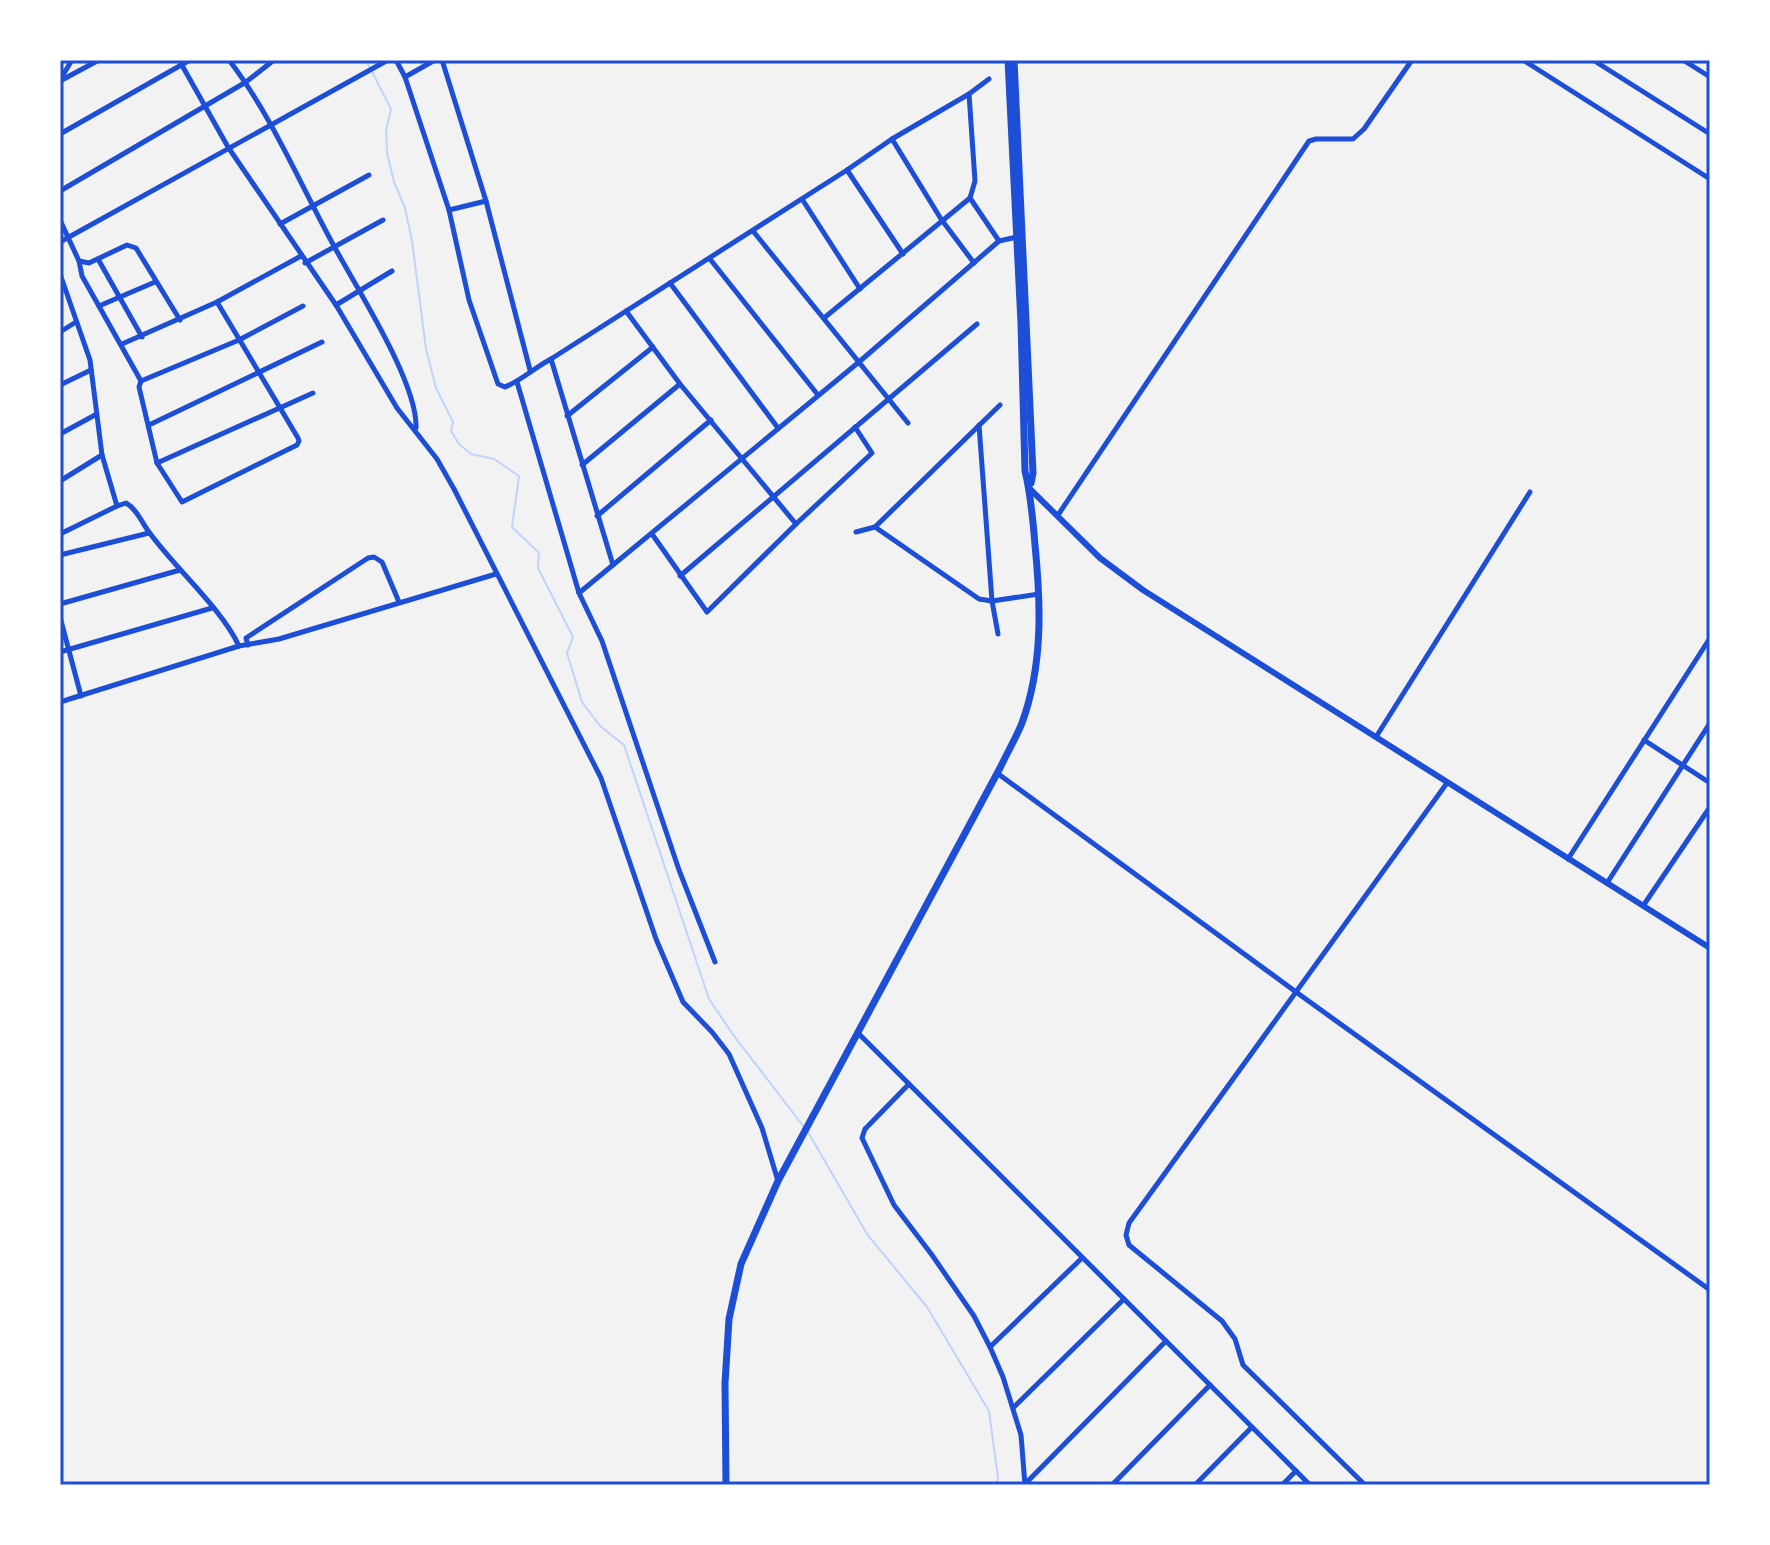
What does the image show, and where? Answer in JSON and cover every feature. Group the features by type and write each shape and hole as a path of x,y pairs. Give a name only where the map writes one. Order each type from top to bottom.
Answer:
{"main road":[{"path":"726,1485 725,1383 729,1319 741,1264 778,1181 997,773 1021,723 1033,679 1041,629 1040,594 1030,489 1033,473 1011,60"}],"street":[{"path":"60,81 72,60"},
{"path":"60,81 99,60"},
{"path":"60,134 180,62 190,60"},
{"path":"229,60 270,123 410,391 417,413 416,429"},
{"path":"60,191 246,82 274,60"},
{"path":"60,242 388,60"},
{"path":"396,60 405,77 449,210 469,300 498,384 505,387 989,79"},
{"path":"405,77 435,60"},
{"path":"442,60 486,201 530,370"},
{"path":"1058,515 1309,141 1353,139 1364,129 1412,60"},
{"path":"1523,60 1533,63 1710,179"},
{"path":"1593,60 1710,134"},
{"path":"1683,60 1710,77"},
{"path":"180,62 228,147 336,305 397,408 416,429 448,479 601,778 656,939 683,1002 729,1054 762,1128 778,1181"},
{"path":"824,318 970,198 975,181 969,94"},
{"path":"892,139 941,219 974,263"},
{"path":"847,170 903,254"},
{"path":"280,224 369,175"},
{"path":"970,198 999,241"},
{"path":"802,199 860,289"},
{"path":"449,210 486,201"},
{"path":"60,220 79,261 82,276 141,381 139,387 157,463 182,502 297,445 298,438 217,302"},
{"path":"305,263 383,220"},
{"path":"753,231 908,423"},
{"path":"579,593 859,362 999,241 1019,236"},
{"path":"79,261 89,263 132,245 180,320"},
{"path":"122,344 217,302 301,256"},
{"path":"98,259 142,337"},
{"path":"710,259 818,395"},
{"path":"336,305 392,271"},
{"path":"60,274 85,342 102,455 117,506"},
{"path":"99,306 155,282"},
{"path":"670,283 778,428"},
{"path":"141,381 239,340 303,306"},
{"path":"626,311 680,384 796,524"},
{"path":"60,332 76,322"},
{"path":"680,576 977,324"},
{"path":"149,425 322,342"},
{"path":"567,416 653,347"},
{"path":"551,359 613,566"},
{"path":"60,385 91,370"},
{"path":"517,382 579,593 602,641 679,870 715,962"},
{"path":"582,465 680,384"},
{"path":"157,463 313,393"},
{"path":"856,532 875,527 1000,405"},
{"path":"60,434 95,415"},
{"path":"597,516 711,420"},
{"path":"979,425 992,601 998,634"},
{"path":"652,534 707,612 872,453 855,427"},
{"path":"60,481 102,455"},
{"path":"1030,489 1100,558 1143,590 1710,948"},
{"path":"1376,737 1530,492"},
{"path":"60,534 117,506 126,503 131,506 239,646"},
{"path":"875,527 979,599 992,601 1040,594"},
{"path":"60,555 149,533"},
{"path":"248,645 246,638 368,558 374,557 382,562 399,602"},
{"path":"60,604 180,570"},
{"path":"60,702 239,646 279,639 496,574"},
{"path":"60,652 212,608"},
{"path":"60,617 81,696"},
{"path":"1568,859 1710,638"},
{"path":"1607,883 1710,723"},
{"path":"1644,740 1710,783"},
{"path":"997,773 1710,1290"},
{"path":"1365,1485 1243,1365 1235,1339 1222,1321 1129,1245 1126,1235 1129,1223 1447,783"},
{"path":"1643,906 1710,807"},
{"path":"858,1033 1310,1485"},
{"path":"909,1084 865,1129 862,1138 894,1205 941,1267 974,1316 990,1347 1021,1435 1025,1484"},
{"path":"990,1347 1082,1258"},
{"path":"1013,1408 1124,1299"},
{"path":"1025,1484 1166,1341"},
{"path":"1112,1485 1210,1385"},
{"path":"1195,1485 1251,1428"},
{"path":"1282,1485 1296,1471"}],"waterway":[{"path":"366,60 391,109 386,131 387,153 412,241 426,349 436,388 453,422 451,431 459,444 471,454 494,459 519,476 512,527 539,553 538,568 573,637 567,653 582,702 600,726 624,745 709,999 804,1127"},
{"path":"808,1132 867,1234 927,1307 989,1411 998,1478 996,1485"}]}
